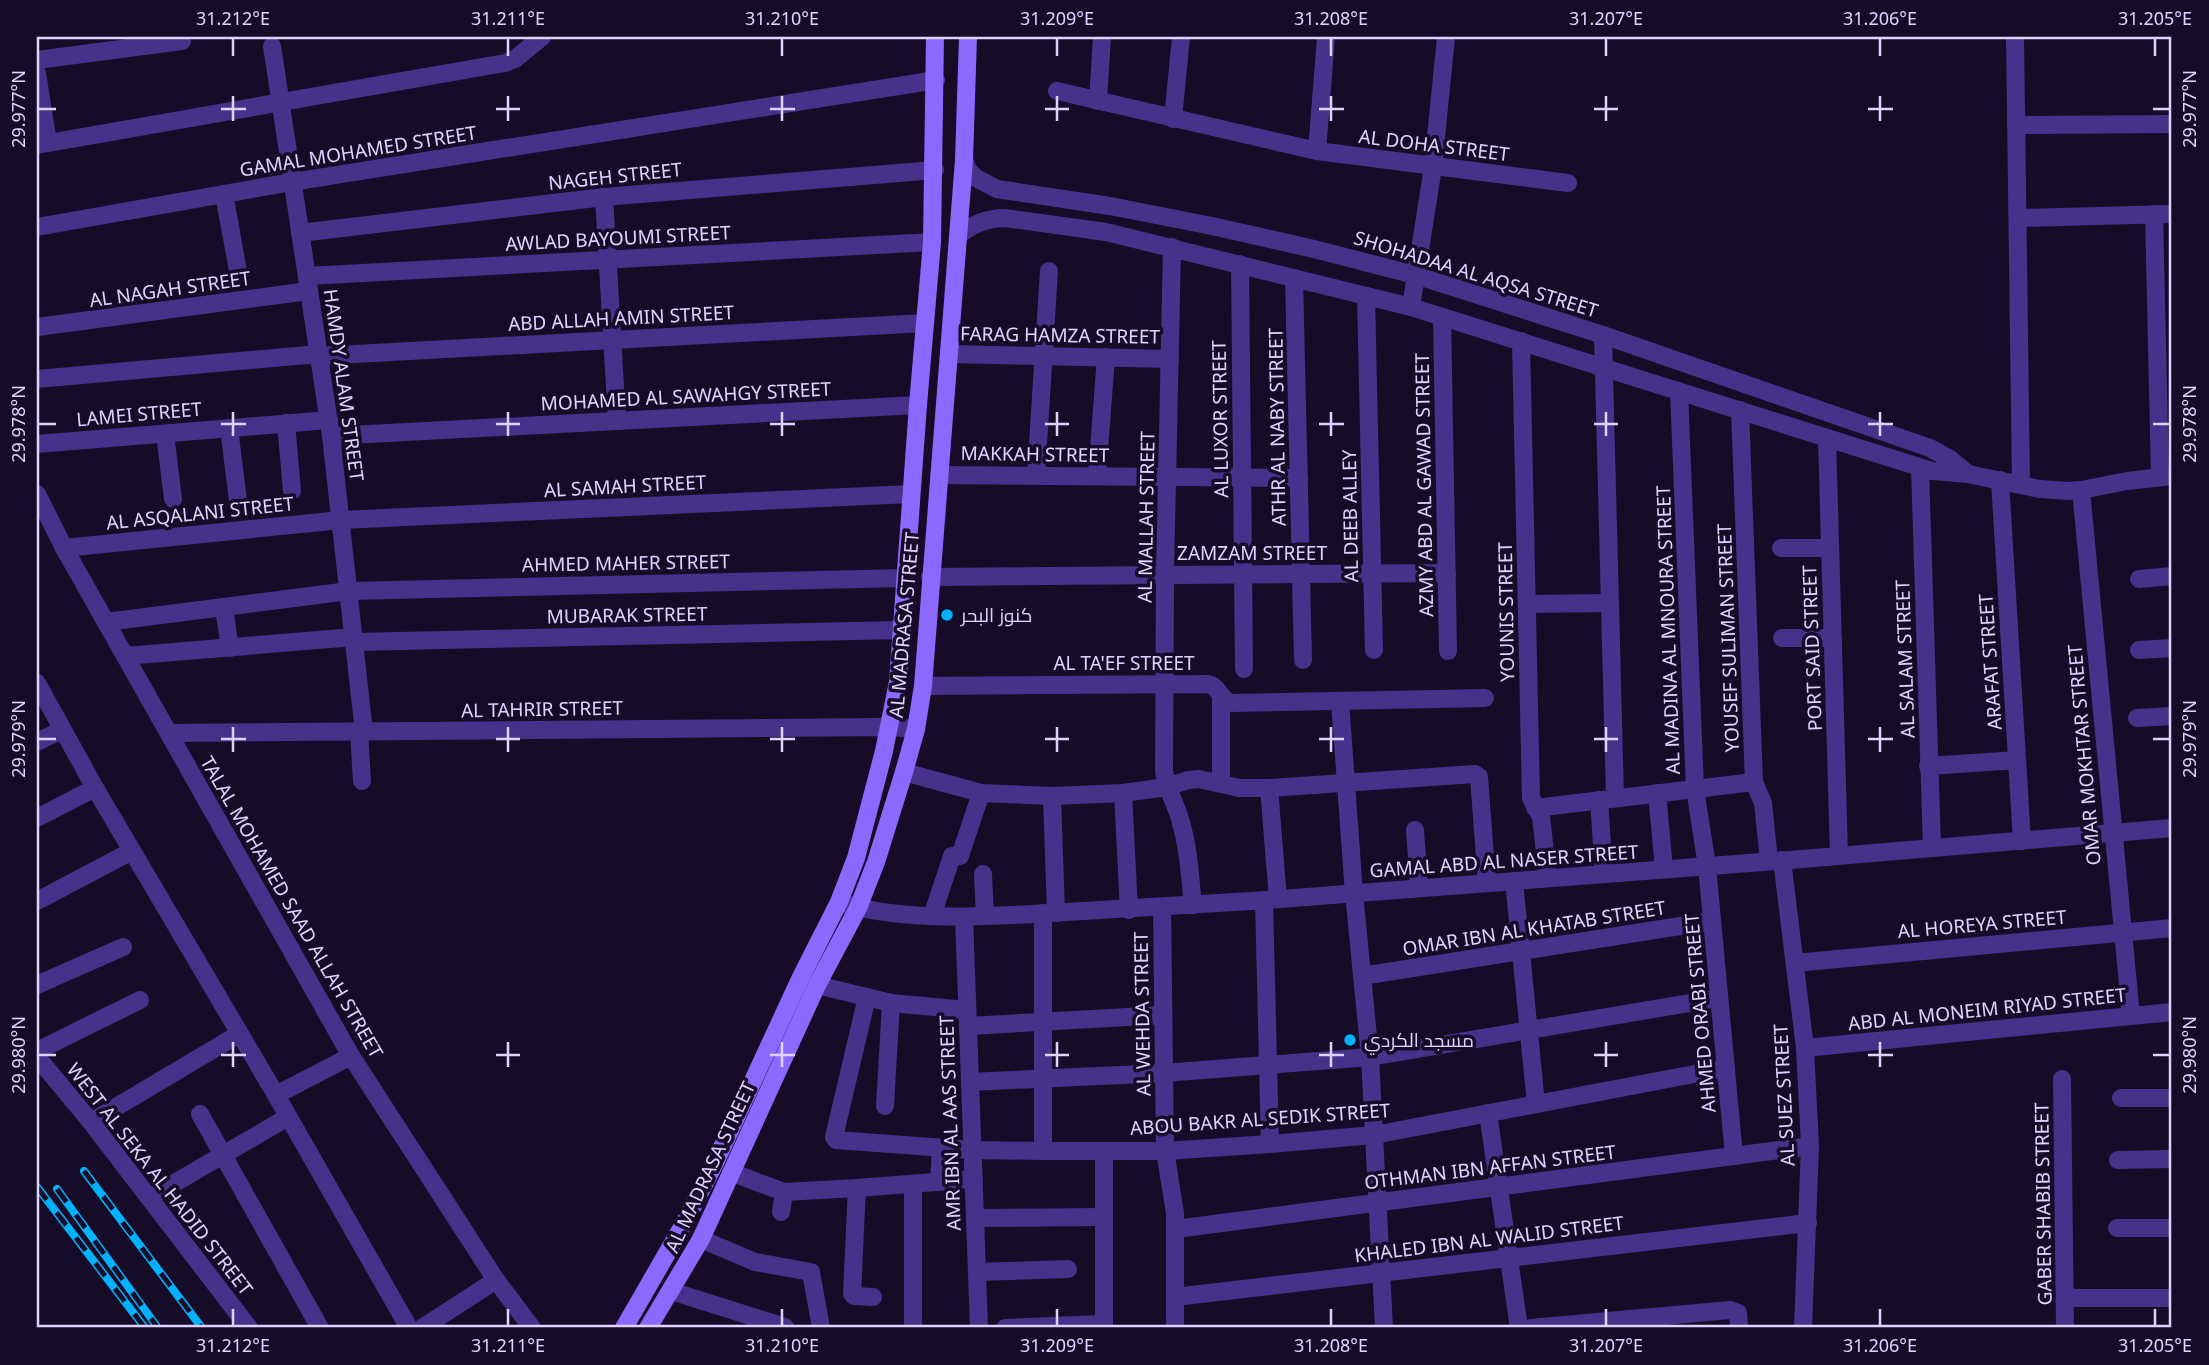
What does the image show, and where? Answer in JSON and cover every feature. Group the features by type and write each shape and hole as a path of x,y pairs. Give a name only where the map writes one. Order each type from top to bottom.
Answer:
{"main road":[{"name":"AL MADRASA STREET","path":"624,1328 687,1218 839,902 856,858 890,727 898,682 932,242 935,37"},
{"name":"AL MADRASA STREET","path":"648,1328 701,1239 817,985 858,908 876,862 916,729 923,686 964,160 968,37"}],"street":[{"path":"37,72 43,144 505,63 515,59 542,37"},
{"path":"1098,101 1102,37"},
{"path":"1173,120 1181,37"},
{"path":"1317,151 1326,37"},
{"path":"1411,307 1433,167 1446,37"},
{"path":"2015,37 2021,485"},
{"path":"37,60 182,41"},
{"name":"HAMDY ALAM STREET","path":"272,46 330,428 354,639 362,732 362,781"},
{"name":"GAMAL MOHAMED STREET","path":"37,227 292,182 936,80"},
{"name":"AL DOHA STREET","path":"1057,91 1173,120 1317,151 1567,183"},
{"path":"2016,125 2172,124"},
{"name":"SHOHADAA AL AQSA STREET","path":"964,160 968,170 976,178 997,190 1110,206 1212,226 1415,275 1603,335 1930,448 1950,459 1968,474"},
{"name":"NAGEH STREET","path":"300,233 604,197 934,170"},
{"path":"224,194 238,271"},
{"path":"604,197 617,421"},
{"path":"2018,218 2163,214 2166,477"},
{"name":"SHOHADAA AL AQSA STREET","path":"958,236 984,220 1004,218 1105,232 1172,247 1411,307 1944,474 1968,474 2054,490 2081,490 2166,477"},
{"name":"AWLAD BAYOUMI STREET","path":"308,284 608,260 932,242"},
{"name":"AL MALLAH STREET","path":"1172,247 1163,684 1164,771 1185,838 1193,905"},
{"name":"AL LUXOR STREET","path":"1240,264 1244,669"},
{"path":"1035,475 1049,271"},
{"name":"ATHR AL NABY STREET","path":"1294,278 1303,660"},
{"name":"AL NAGAH STREET","path":"37,327 308,284"},
{"name":"AL DEEB ALLEY","path":"1366,296 1374,650"},
{"name":"AZMY ABD AL GAWAD STREET","path":"1442,317 1448,651"},
{"name":"ABD ALLAH AMIN STREET","path":"37,379 319,355 925,323"},
{"path":"1603,335 1610,603 1604,874"},
{"name":"YOUNIS STREET","path":"1521,341 1531,798 1542,823 1548,878"},
{"name":"FARAG HAMZA STREET","path":"949,354 1170,359"},
{"path":"1097,476 1106,357"},
{"name":"AL MADINA AL MNOURA STREET","path":"1679,391 1695,789 1707,866"},
{"name":"MOHAMED AL SAWAHGY STREET","path":"330,428 617,421 918,405"},
{"name":"YOUSEF SULIMAN STREET","path":"1740,411 1754,782 1762,798 1776,860"},
{"path":"286,423 292,491"},
{"name":"LAMEI STREET","path":"37,444 286,423 330,428"},
{"path":"229,428 238,501"},
{"path":"165,433 173,499"},
{"name":"PORT SAID STREET","path":"1827,439 1839,855"},
{"name":"AL SALAM STREET","path":"1920,468 1931,848"},
{"name":"MAKKAH STREET","path":"939,474 1299,478"},
{"name":"ARAFAT STREET","path":"2000,480 2022,841"},
{"name":"OMAR MOKHTAR STREET","path":"2081,490 2130,1016"},
{"name":"TALAL MOHAMED SAAD ALLAH STREET","path":"37,494 64,548 351,1056 496,1280 532,1328"},
{"name":"AL SAMAH STREET","path":"341,520 911,494"},
{"name":"AL ASQALANI STREET","path":"64,548 341,520"},
{"path":"1781,548 1830,548"},
{"name":"ZAMZAM STREET","path":"930,577 1447,573"},
{"path":"2139,579 2172,576"},
{"name":"AHMED MAHER STREET","path":"106,622 349,591 904,578"},
{"path":"1527,604 1610,603"},
{"path":"224,608 230,648"},
{"name":"MUBARAK STREET","path":"125,656 354,639 901,630"},
{"path":"1782,638 1833,638"},
{"path":"2139,650 2172,648"},
{"path":"37,683 408,1328"},
{"name":"AL TA'EF STREET","path":"923,686 1208,684 1215,687 1225,701 1231,703 1485,698"},
{"path":"1221,696 1221,784"},
{"path":"1340,701 1354,893 1370,1057 1384,1328"},
{"path":"2137,718 2172,716"},
{"name":"AL TAHRIR STREET","path":"169,733 890,727 916,729"},
{"path":"37,742 62,730"},
{"path":"1928,766 2017,761"},
{"path":"904,772 981,793 1052,796 1123,793 1199,779 1239,788 1269,788 1478,775 1487,883"},
{"path":"1535,808 1754,782"},
{"path":"37,818 95,788"},
{"path":"1269,788 1270,1144"},
{"path":"932,916 952,856 960,856 981,793"},
{"path":"1123,793 1129,910"},
{"path":"1657,793 1664,869"},
{"path":"1043,1151 1043,1021 1050,913 1052,796"},
{"name":"GAMAL ABD AL NASER STREET","path":"839,902 858,908 932,916 1129,910 2172,828"},
{"path":"1415,830 1419,888"},
{"path":"37,901 132,851"},
{"name":"AL SUEZ STREET","path":"1776,860 1795,963 1805,1048 1810,1146 1803,1328"},
{"name":"AHMED ORABI STREET","path":"1707,866 1734,1156"},
{"path":"983,874 985,916"},
{"path":"1514,881 1536,1104"},
{"name":"AL WEHDA STREET","path":"1161,907 1165,1151 1174,1198 1175,1328"},
{"name":"AMR IBN AL AAS STREET","path":"964,916 979,1328"},
{"name":"OMAR IBN AL KHATAB STREET","path":"1362,976 1712,921"},
{"name":"AL HOREYA STREET","path":"1795,963 2172,928"},
{"path":"37,985 123,947"},
{"path":"817,985 967,1018 1043,1021 1163,1015"},
{"name":"ABOU BAKR AL SEDIK STREET","path":"867,997 835,1139 972,1150 1043,1151 1165,1151 1270,1144 1374,1135 1726,1068"},
{"path":"970,1082 1164,1073 1370,1057 1719,998"},
{"path":"37,1051 140,1000"},
{"path":"885,1106 891,1003"},
{"name":"ABD AL MONEIM RIYAD STREET","path":"1805,1048 2172,1012"},
{"path":"91,1122 239,1034"},
{"path":"276,1095 351,1056"},
{"name":"WEST AL SEKA AL HADID STREET","path":"37,1057 91,1122 249,1328"},
{"name":"GABER SHABIB STREET","path":"2062,1079 2065,1328"},
{"path":"2121,1098 2172,1098"},
{"path":"1488,1113 1519,1328"},
{"path":"200,1114 320,1328"},
{"path":"149,1198 288,1117"},
{"name":"OTHMAN IBN AFFAN STREET","path":"1175,1229 1810,1146"},
{"path":"939,1182 941,1148"},
{"path":"1005,1328 1104,1326 1104,1151"},
{"path":"2118,1160 2172,1159"},
{"path":"733,1173 783,1192 974,1179"},
{"path":"913,1184 913,1328"},
{"path":"857,1188 852,1294 873,1297"},
{"path":"781,1212 783,1192"},
{"path":"975,1218 1104,1217"},
{"name":"KHALED IBN AL WALID STREET","path":"1175,1297 1808,1223"},
{"path":"2117,1228 2172,1228"},
{"path":"701,1239 755,1262 813,1274 821,1328"},
{"path":"976,1272 1069,1269"},
{"path":"422,1328 496,1280"},
{"path":"671,1291 785,1327"},
{"path":"2065,1298 2172,1298"},
{"path":"1531,1328 1730,1310 1738,1313 1740,1328"}],"railway":[{"path":"84,1171 202,1328"},
{"path":"37,1187 145,1328"},
{"path":"57,1189 158,1328"}],"place":[{"name":"كنوز البحر","path":"947,615"},
{"name":"مسجد الكردي","path":"1350,1040"}]}
